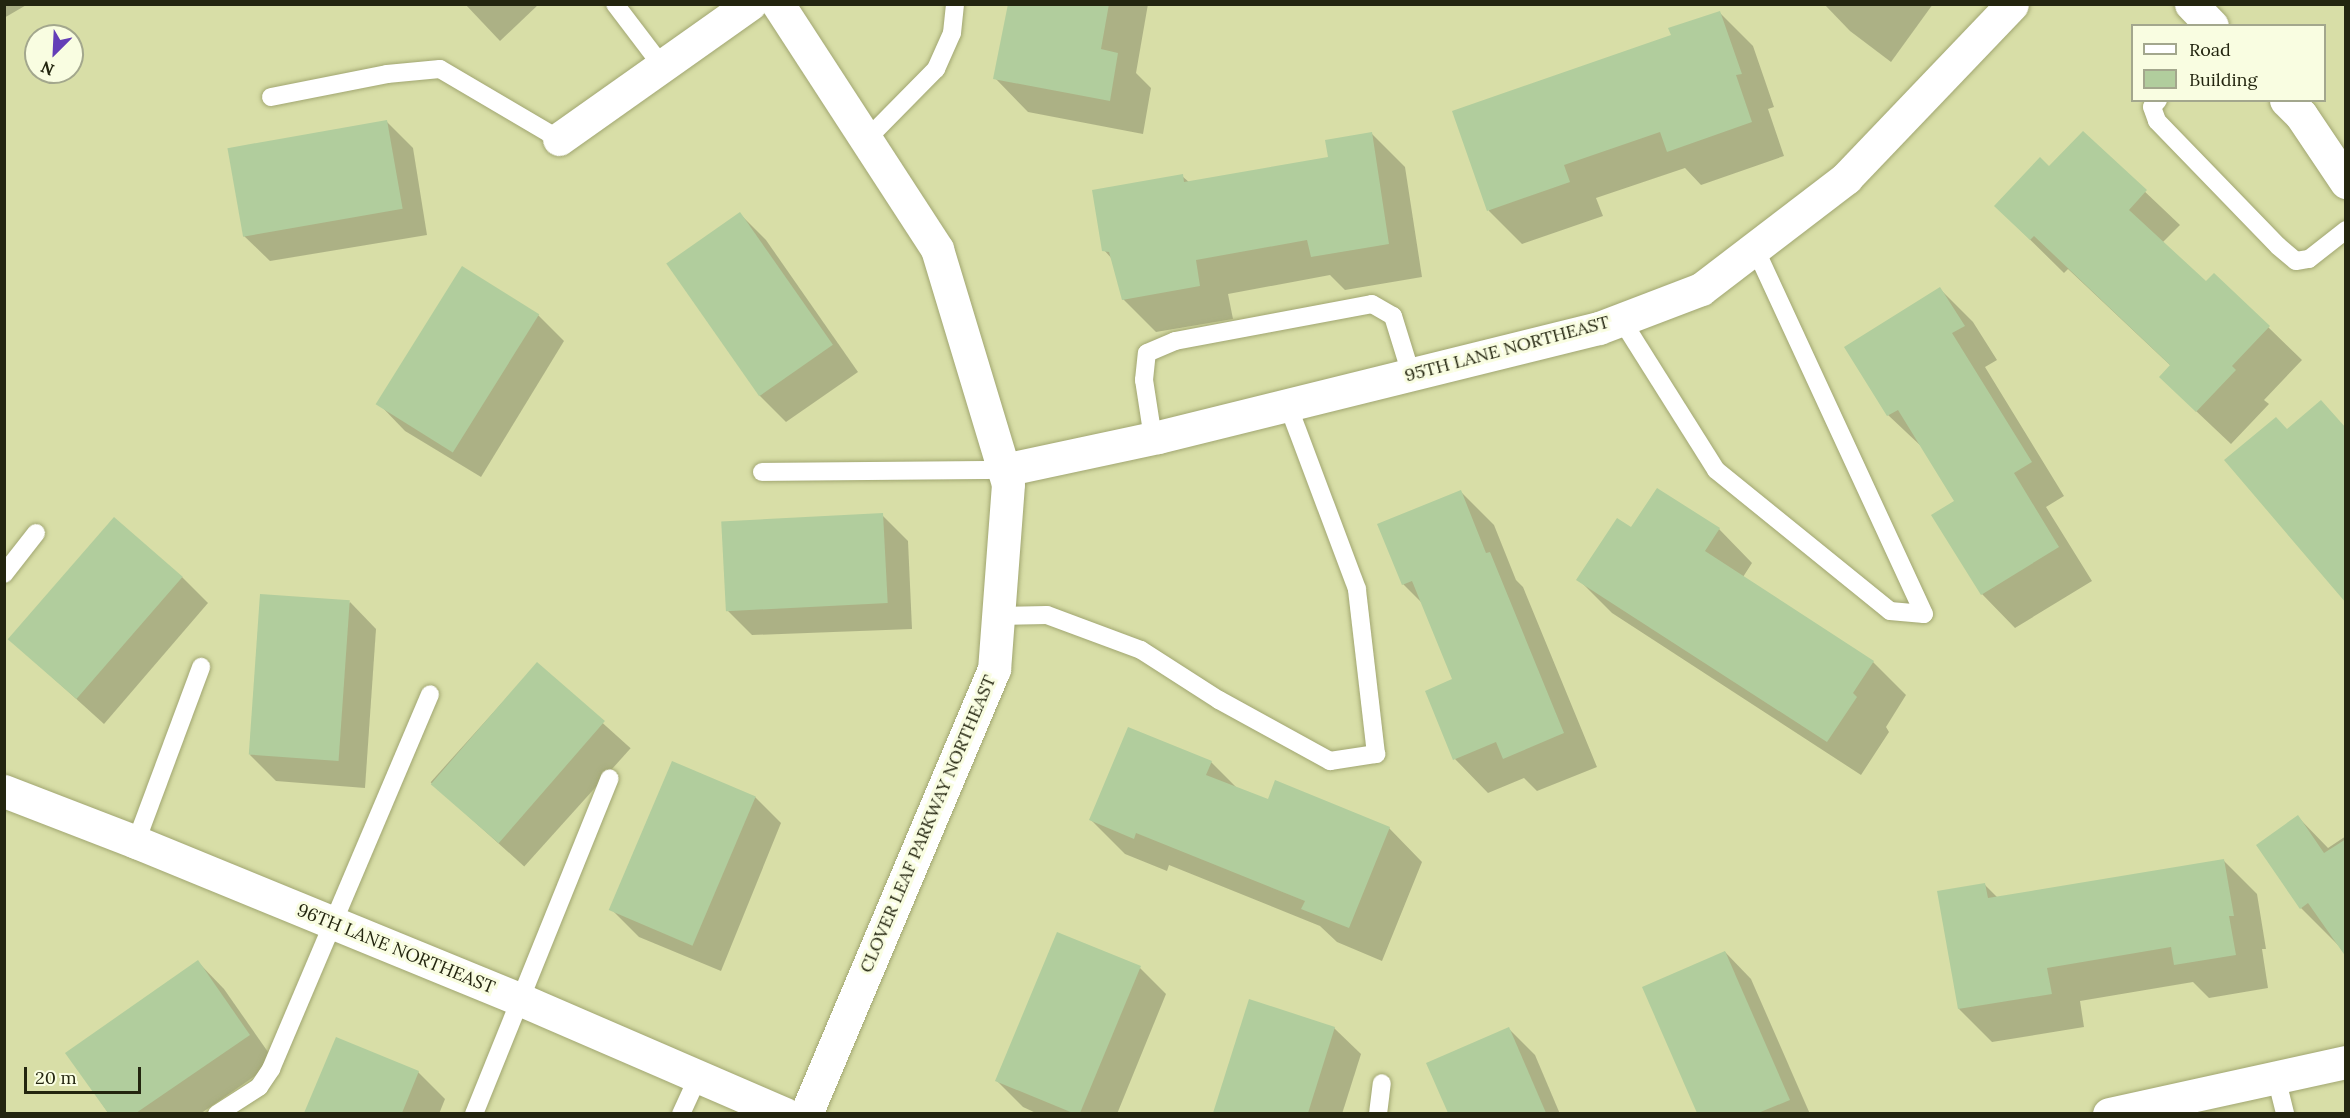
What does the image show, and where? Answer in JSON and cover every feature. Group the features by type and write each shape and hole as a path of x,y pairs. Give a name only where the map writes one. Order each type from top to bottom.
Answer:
{"street":[{"path":"559,139 750,4"},
{"name":"CLOVER LEAF PARKWAY NORTHEAST","path":"778,4 937,249 1008,484 994,669 806,1113"},
{"name":"95TH LANE NORTHEAST","path":"1004,471 1154,438 1599,328 1701,289 1846,178 2012,4"},
{"path":"2191,4 2210,24"},
{"path":"2288,102 2301,115 2346,182"},
{"name":"96TH LANE NORTHEAST","path":"4,791 136,842 519,999 785,1113"},
{"path":"2109,1113 2346,1062"}],"lane":[{"path":"615,4 662,66"},
{"path":"866,140 936,69 952,33 955,4"},
{"path":"271,97 387,74 440,69 559,139"},
{"path":"2156,102 2152,107 2157,122 2278,246 2296,261 2309,259 2346,230"},
{"path":"1621,319 1716,470 1890,611 1924,614 1755,248"},
{"path":"1154,438 1144,380 1147,353 1175,341 1372,304 1393,316 1411,374"},
{"path":"998,616 1047,615 1141,650 1219,700 1330,761 1376,754 1357,589 1288,405"},
{"path":"762,472 1004,471"},
{"path":"4,574 36,533"},
{"path":"136,842 201,667"},
{"path":"217,1113 259,1087 271,1069 430,694"},
{"path":"474,1113 610,778"},
{"path":"681,1113 698,1077"},
{"path":"2276,1077 2285,1113"},
{"path":"1378,1113 1382,1083"}],"building":[{"path":"1008,4 1109,4 1101,49 1118,53 1110,101 993,79"},
{"path":"1720,11 1742,74 1736,75 1752,122 1667,152 1660,132 1564,165 1570,182 1487,211 1452,111 1671,35 1668,28"},
{"path":"387,120 403,209 243,237 227,148"},
{"path":"2083,131 2147,190 2129,210 2206,281 2214,273 2270,326 2232,366 2236,370 2196,412 2159,377 2170,365 2034,236 2030,240 1994,206 2040,157 2049,166"},
{"path":"1372,132 1389,244 1311,257 1307,240 1196,260 1200,286 1122,300 1109,252 1102,251 1092,190 1183,174 1184,182 1328,157 1325,140"},
{"path":"740,212 833,345 759,396 666,264"},
{"path":"462,266 539,314 453,452 376,404"},
{"path":"1940,287 1965,326 1952,333 2032,462 2014,473 2059,547 1981,595 1931,515 1954,501 1898,410 1887,416 1844,347"},
{"path":"2321,400 2346,428 2346,603 2224,460 2276,417 2287,429"},
{"path":"1657,488 1720,528 1705,551 1874,661 1853,693 1857,697 1827,742 1576,580 1617,518 1631,527"},
{"path":"1461,490 1486,553 1490,552 1564,733 1503,759 1496,742 1453,760 1425,691 1452,679 1412,581 1402,585 1377,524"},
{"path":"883,513 888,603 726,611 721,521"},
{"path":"114,517 183,577 76,699 8,639"},
{"path":"260,594 350,600 339,761 249,755"},
{"path":"537,662 605,721 499,843 431,784"},
{"path":"1128,727 1212,761 1206,775 1268,799 1275,780 1390,827 1349,928 1301,909 1305,901 1136,833 1134,839 1089,820"},
{"path":"672,761 756,797 692,946 609,910"},
{"path":"2298,815 2324,853 2346,839 2346,957 2308,903 2300,909 2256,845"},
{"path":"2224,859 2234,916 2229,916 2236,955 2174,965 2171,947 2047,968 2052,994 1958,1009 1937,891 1985,883 1988,898"},
{"path":"1057,932 1141,966 1080,1113 1073,1113 995,1081"},
{"path":"1725,951 1790,1100 1758,1113 1697,1113 1642,987"},
{"path":"198,960 250,1035 136,1113 108,1113 65,1053"},
{"path":"1249,999 1335,1027 1308,1113 1213,1113"},
{"path":"1509,1027 1546,1113 1448,1113 1426,1063"},
{"path":"336,1037 419,1071 402,1113 304,1113"}]}
